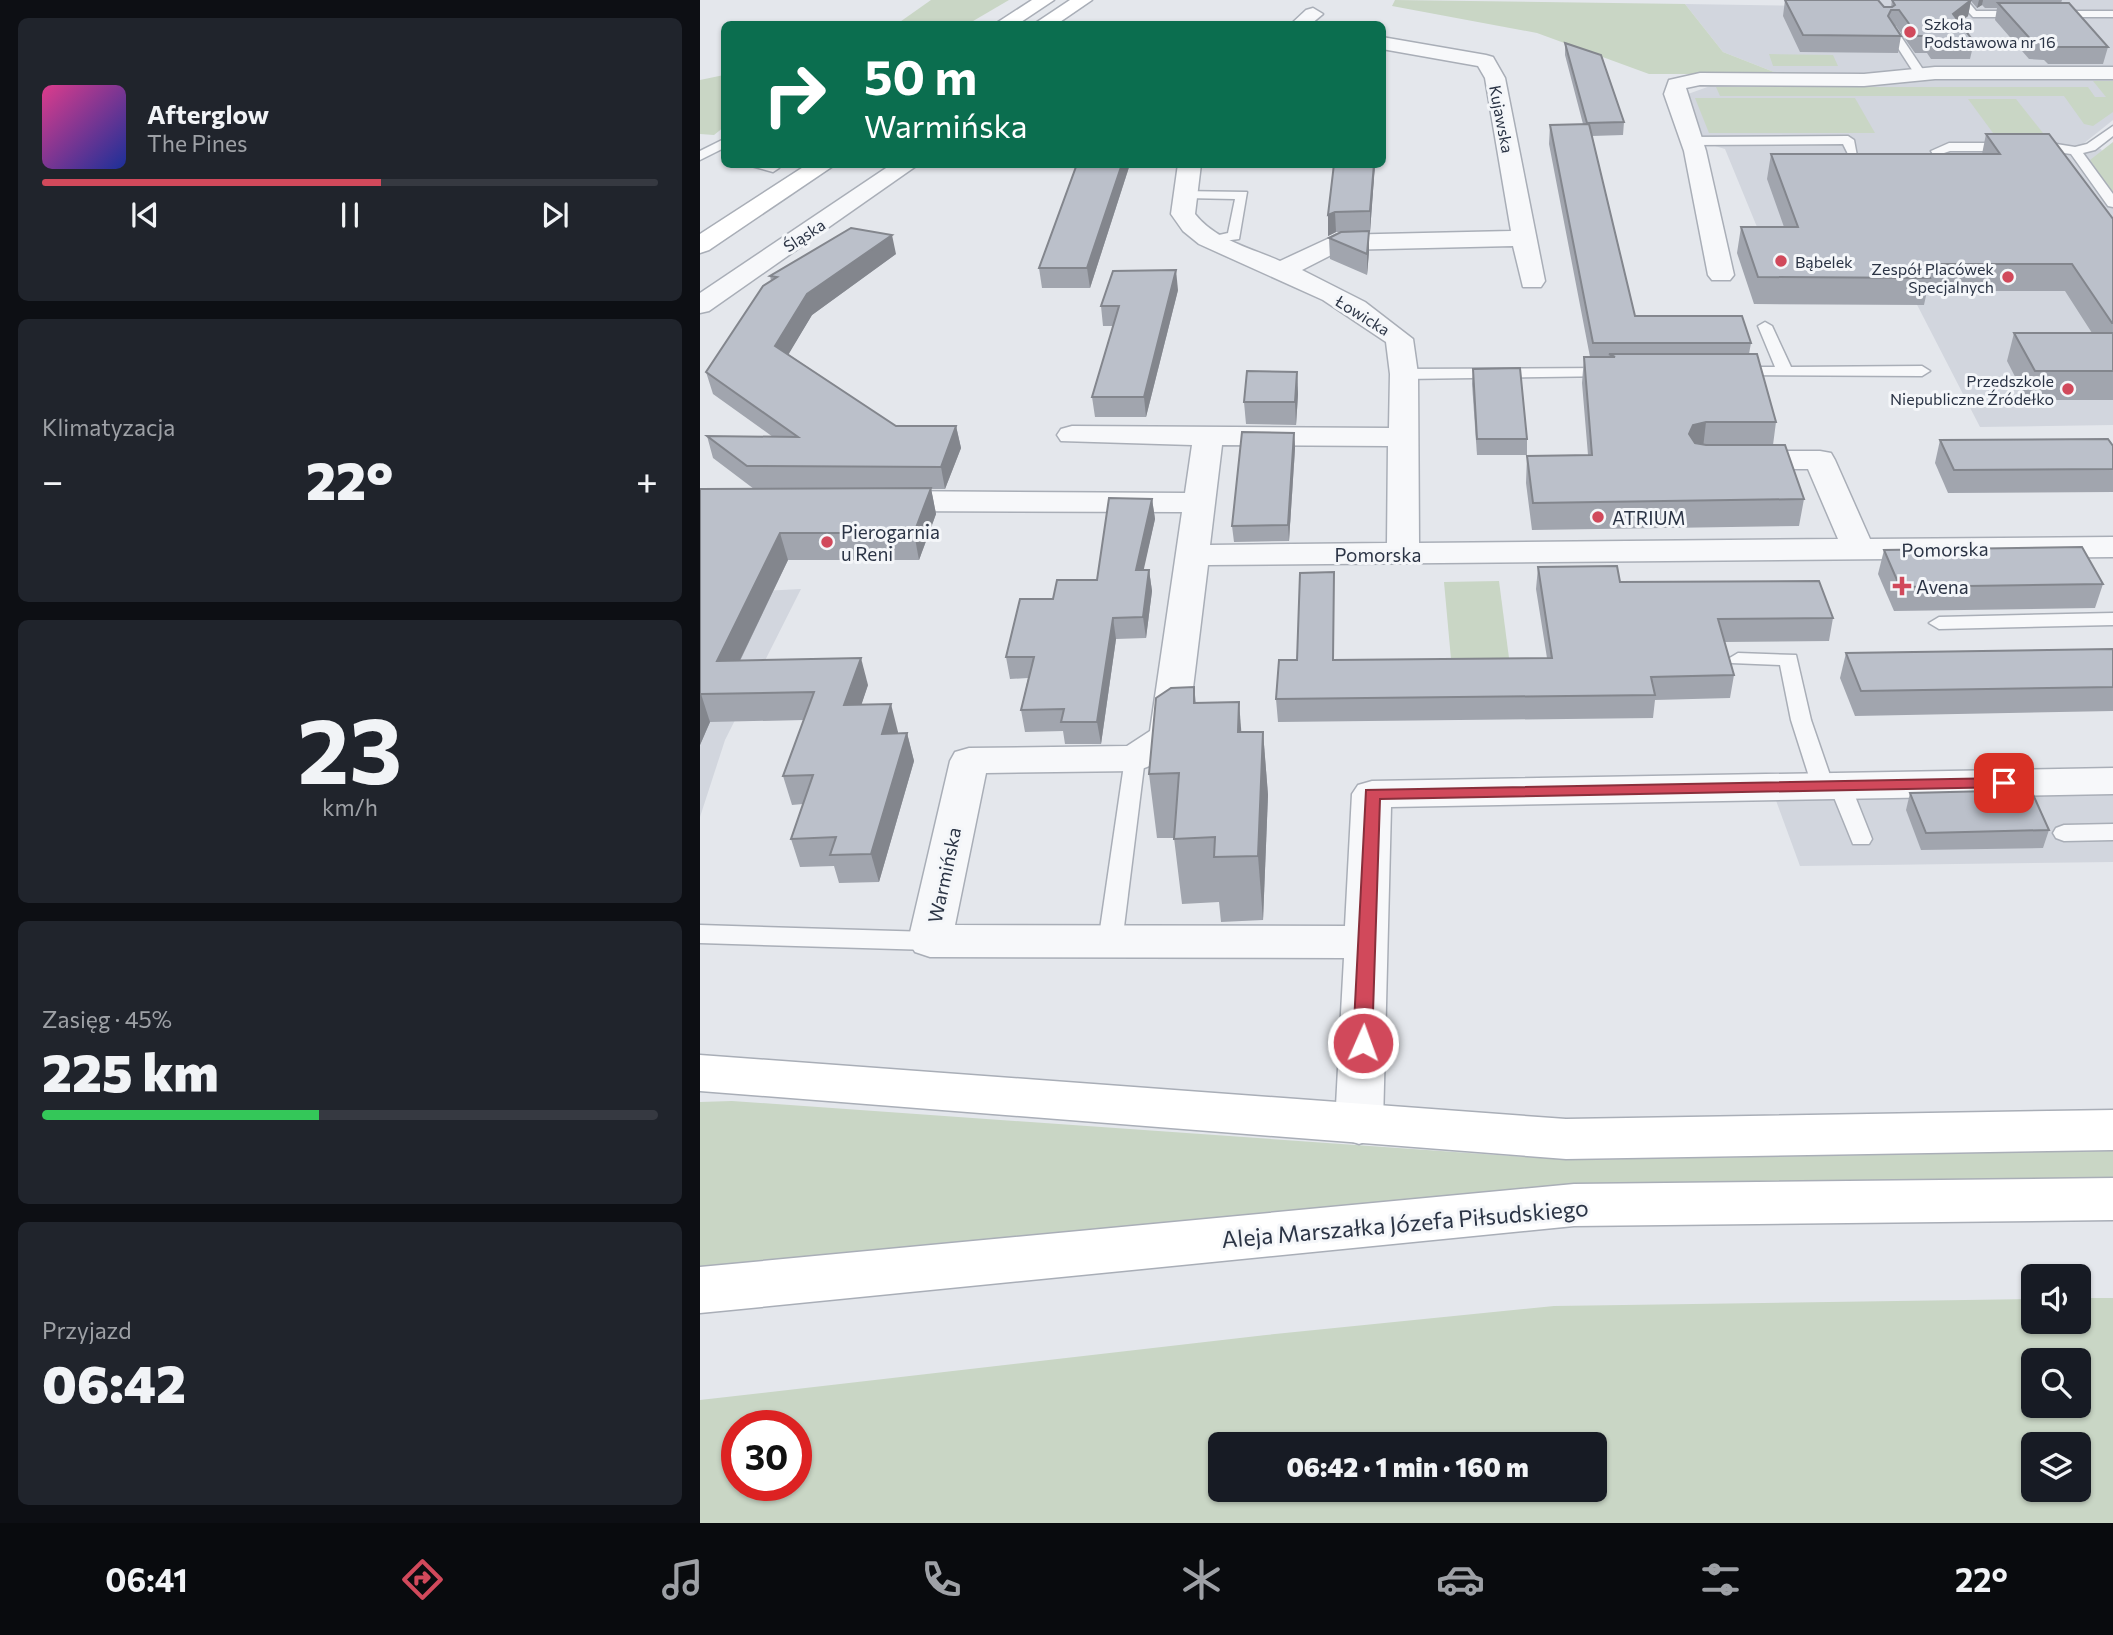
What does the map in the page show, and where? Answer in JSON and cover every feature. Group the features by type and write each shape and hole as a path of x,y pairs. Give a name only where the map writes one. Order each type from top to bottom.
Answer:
{"street":[{"path":"1010,21 1045,0"},
{"path":"1049,21 1083,0"},
{"name":"Kujawska","path":"1386,44 1486,61 1495,78 1532,281"},
{"path":"1721,275 1691,141 1675,94 1676,84 1700,79 1864,80 1920,74 2113,73"},
{"path":"700,245 819,168"},
{"name":"Śląska","path":"700,304 902,168"},
{"name":"Łowicka","path":"1189,168 1183,214 1192,226 1208,239 1280,271 1380,322 1399,339 1404,374 1403,554"},
{"path":"1280,271 1336,243 1525,238"},
{"path":"1072,435 1208,438 1402,437"},
{"path":"1135,758 1168,737 1208,438"},
{"path":"1703,460 1820,460 1858,549"},
{"path":"852,501 1199,503"},
{"name":"Pomorska","path":"1194,555 2113,547"},
{"name":"Warmińska","path":"1135,758 970,761 930,942 1366,942"},
{"path":"1359,1124 1372,794 2113,781"},
{"path":"700,1073 1566,1139 2113,1130"},
{"name":"Aleja Marszałka Józefa Piłsudskiego","path":"700,1290 1574,1205 2113,1199"}],"lane":[{"path":"1962,0 1973,13 2113,14"},
{"path":"1892,31 1920,74"},
{"path":"1949,171 1937,152 1949,147 2050,147 2075,151 2091,147 2113,130"},
{"path":"1691,141 1848,141 1853,153"},
{"path":"700,156 721,145"},
{"path":"2075,151 2113,203"},
{"path":"700,156 721,160"},
{"path":"1184,194 1242,195 1234,236 1208,239"},
{"path":"1765,326 1785,372"},
{"path":"1715,372 1922,371"},
{"path":"1404,374 1632,373"},
{"path":"1939,623 2113,619"},
{"path":"1738,659 1788,659 1801,720 1831,786 1861,839"},
{"path":"1110,943 1135,758"},
{"path":"2064,832 2113,832"},
{"path":"700,934 930,942"}],"shaded area":[{"name":"Szkoła Podstawowa nr 16","path":"1808,0 2113,0 2113,72 1779,74 1723,52 1685,4 1805,6"},
{"name":"Zespół Placówek Specjalnych","path":"1947,76 2113,78 2113,120 2083,144 2101,149 2113,174 2113,425 1980,427 1877,227 1757,227 1725,149 1705,143 1688,94 1713,85 1877,85"},
{"path":"801,589 725,740 700,817 700,594"},
{"path":"2113,788 2113,862 1800,866 1774,795"}],"green space":[{"path":"931,0 1009,0 973,21 901,21"},
{"path":"1395,0 1685,4 1723,52 1779,74 1649,74 1537,33 1392,6"},
{"path":"1769,54 1833,55 1838,66 1773,66"},
{"path":"721,76 721,129 714,135 700,134 700,80"},
{"path":"2093,81 2113,81 2113,112 2093,126 2084,124 2064,96 1720,96 1716,87 2088,87 2095,97 2106,97"},
{"path":"1695,98 1855,98 1875,133 1709,133"},
{"path":"1968,99 2016,99 2043,133 1993,133"},
{"path":"2113,142 2113,194 2090,160"},
{"path":"1499,581 1509,658 1451,659 1444,582"},
{"path":"732,1101 1569,1160 2113,1151 2113,1177 1571,1187 700,1269 700,1102"},
{"path":"2091,1298 2113,1298 2113,1523 700,1523 700,1400 1266,1335 1554,1306 2021,1299 2021,1334 2091,1334"}],"building":[{"path":"1785,0 1878,0 1884,7 1892,7 1895,5 1892,0 1971,0 1953,14 1974,42 1934,42 1930,36 1918,36 1899,10 1891,10 1888,16 1901,36 1803,35"},
{"path":"1998,3 2069,3 2108,47 2052,47 2048,42 2033,42"},
{"path":"1565,43 1601,55 1624,122 1587,123"},
{"path":"1589,124 1635,316 1742,316 1751,343 1593,343 1550,125"},
{"path":"1986,134 2049,134 2113,219 2113,323 2072,264 1923,264 1930,278 1758,277 1741,227 1798,227 1771,154 2000,154"},
{"path":"1076,168 1121,168 1087,268 1039,268"},
{"path":"1334,168 1374,168 1370,211 1335,212 1328,215"},
{"path":"851,228 892,235 807,294 775,346 896,426 956,426 941,467 747,466 707,436 798,437 706,372 763,286 777,277 770,276"},
{"path":"1369,231 1367,254 1329,238 1341,232"},
{"path":"1176,270 1144,397 1092,397 1119,306 1101,306 1113,271"},
{"path":"2014,333 2113,333 2113,371 2035,371"},
{"path":"1609,354 1757,354 1776,422 1706,422 1693,425 1689,434 1695,443 1706,445 1785,445 1804,499 1533,503 1527,456 1592,455 1584,357 1615,357"},
{"path":"1520,368 1527,439 1477,439 1473,369"},
{"path":"1247,371 1297,372 1295,402 1244,402"},
{"path":"1242,432 1294,433 1288,525 1232,526"},
{"path":"2108,439 2113,446 2113,469 1954,470 1940,440"},
{"path":"931,488 914,533 780,533 717,661 861,658 844,705 891,704 882,734 907,733 871,854 830,855 836,837 791,839 813,775 783,776 814,692 700,695 700,489"},
{"path":"1109,498 1152,499 1136,570 1149,570 1143,617 1113,618 1097,722 1061,722 1064,709 1021,710 1034,657 1006,657 1020,599 1053,599 1057,580 1097,580"},
{"path":"2082,547 2103,584 1900,587 1884,550"},
{"path":"1617,566 1620,582 1819,581 1833,618 1718,619 1734,675 1651,677 1655,695 1276,699 1279,660 1297,660 1300,573 1334,572 1333,660 1552,658 1538,567"},
{"path":"2113,649 2113,687 1861,691 1846,653"},
{"path":"1194,687 1194,703 1239,702 1238,732 1263,732 1258,856 1214,857 1215,837 1174,839 1179,773 1149,774 1156,698 1171,688"},
{"path":"2031,790 2049,830 1926,833 1910,793"}],"place":[{"name":"Szkoła Podstawowa nr 16","path":"1910,32"},
{"name":"Bąbelek","path":"1781,261"},
{"name":"Zespół Placówek Specjalnych","path":"2008,277"},
{"name":"Przedszkole Niepubliczne Źródełko","path":"2068,389"},
{"name":"ATRIUM","path":"1598,517"},
{"name":"Pierogarnia u Reni","path":"827,542"},
{"name":"Avena","path":"1902,586"}],"route":[{"path":"1363,1043 1372,794 2004,783"}]}
